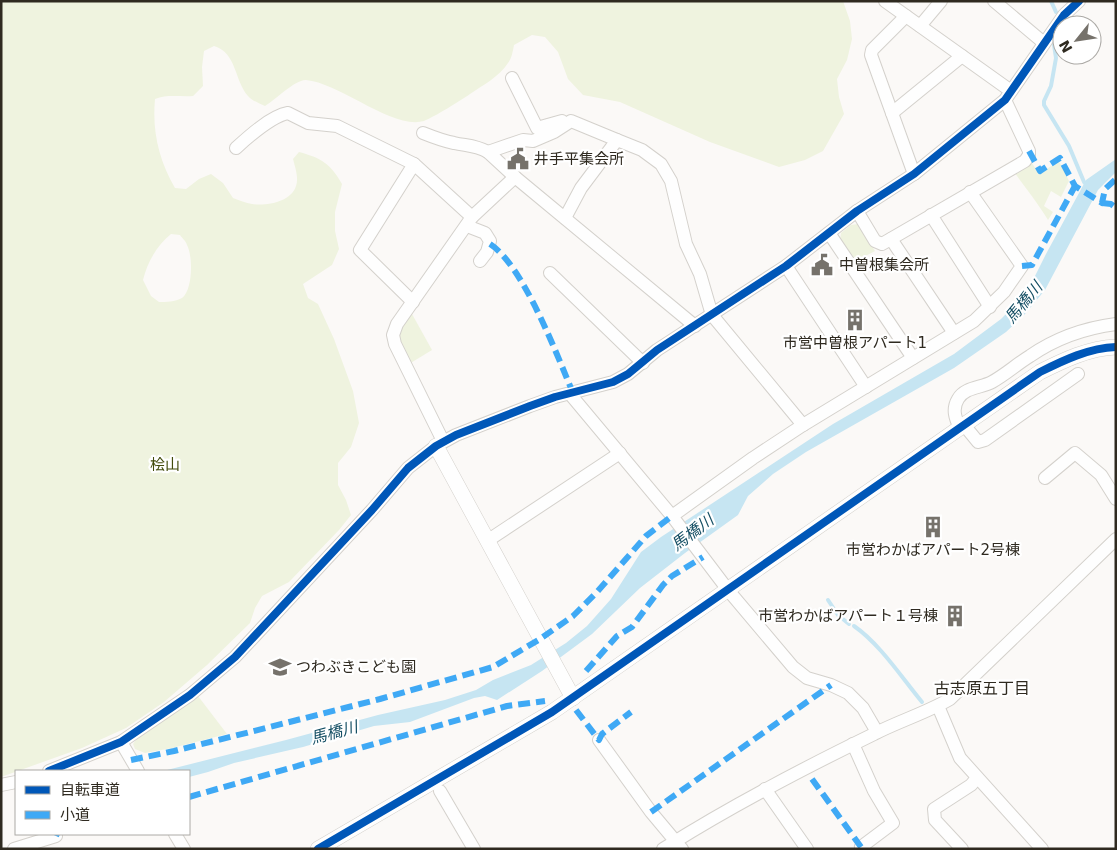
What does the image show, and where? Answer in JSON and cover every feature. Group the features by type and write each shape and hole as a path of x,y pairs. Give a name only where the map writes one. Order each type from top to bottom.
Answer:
{"street":[{"path":"858,211 874,241 882,244 1025,161 1029,156 1029,151 1008,96 962,56 885,1"},
{"path":"920,26 941,1"},
{"path":"994,1 1044,43"},
{"path":"51,770 121,742 190,695 235,656 372,510 408,468 439,444 530,406 613,382 628,374 657,350 786,266 858,211 914,174 1008,96 1064,15 1079,1"},
{"path":"906,16 872,50 871,55 914,174"},
{"path":"892,113 962,56"},
{"path":"512,78 537,128 564,120 571,121 642,150 661,164 671,181 686,244 700,274 712,315 803,425"},
{"path":"236,148 249,136 278,117 288,113 308,123 336,126 414,164 490,241 487,252 480,261"},
{"path":"488,152 523,140 533,141 554,132 571,121"},
{"path":"423,134 464,146 477,146 488,152 515,177 695,326"},
{"path":"565,218 581,188 617,140"},
{"path":"413,302 360,250 414,164"},
{"path":"515,177 470,222 397,324 393,335 395,344 439,444 487,541 573,698"},
{"path":"673,517 759,454 803,425 974,321 1004,292 1022,266 970,192"},
{"path":"931,215 990,307"},
{"path":"829,233 913,358"},
{"path":"891,239 954,333"},
{"path":"786,266 866,386"},
{"path":"550,273 642,363"},
{"path":"1078,374 985,440 978,442 956,421 954,410 964,392 992,382 1030,355 1059,339 1090,328 1116,324"},
{"path":"318,849 544,717 573,698 1040,372 1069,358 1105,347 1116,347"},
{"path":"570,394 673,517 728,590 793,667 807,678 831,685 848,693 863,708 876,732"},
{"path":"487,541 620,453"},
{"path":"1045,478 1075,453 1101,475 1116,499"},
{"path":"663,849 679,845 765,789 876,732 938,706 950,699 1116,539"},
{"path":"938,706 954,748 960,758 1042,849"},
{"path":"599,740 651,812 679,845"},
{"path":"121,742 136,768"},
{"path":"853,744 874,791 893,823 861,847 862,849"},
{"path":"962,849 935,820 934,809 977,778"},
{"path":"1,786 15,782"},
{"path":"765,789 807,849"},
{"path":"440,791 474,849"},
{"path":"176,835 184,849"},
{"path":"14,849 56,836"}],"green space":[{"name":"桧山","path":"1,1 843,1 850,21 852,39 847,60 837,79 839,97 844,114 823,151 805,160 779,167 710,142 620,102 583,95 568,79 558,52 545,37 532,35 514,45 509,61 490,80 434,116 424,121 411,122 382,113 320,83 306,80 291,86 265,106 254,101 243,90 227,55 214,46 204,51 202,67 203,86 193,96 169,96 155,99 154,111 158,145 165,167 175,188 186,189 199,179 211,174 223,183 233,198 252,204 278,202 289,196 296,186 297,176 293,159 299,152 324,162 342,184 335,212 335,231 339,249 332,265 303,284 308,298 318,304 334,339 353,391 359,423 351,447 338,463 338,485 351,515 289,582 262,596 255,608 250,623 207,665 164,702 126,728 82,748 21,770 15,770 15,772 1,777","holes":["171,234 180,235 186,244 191,264 190,281 186,294 182,298 170,302 159,302 151,296 143,280 150,261 161,243"]},
{"path":"1059,161 1069,181 1061,197 1051,191 1044,206 1053,212 1048,220 1015,173 1032,163 1039,174"},
{"path":"858,224 875,251 854,262 840,240 841,233 851,225"},
{"path":"412,314 432,350 409,364 401,344 400,332"},
{"path":"198,696 227,734 145,753 135,749 133,744 136,740"}],"water":[{"name":"馬橋川","path":"1116,159 1116,172 1098,190 1045,290 1025,314 1006,332 954,368 806,452 773,474 748,496 738,515 640,588 592,634 542,671 497,700 485,696 474,698 410,722 374,726 303,747 234,763 190,777 190,770 167,770 378,715 445,700 476,690 493,680 531,665 566,643 587,626 611,599 641,552 661,537 833,424 954,354 1001,319 1018,302 1033,280 1086,180"}],"waterway":[{"path":"1051,1 1056,12"},
{"path":"1055,65 1051,86 1044,105 1069,146 1087,185"},
{"path":"828,600 838,615 849,624"},
{"path":"854,626 864,633 882,652 922,702"}],"marked path":[{"path":"1029,151 1040,171 1060,158 1075,186 1102,203 1105,189 1116,179"},
{"path":"1022,266 1032,265 1075,186"},
{"path":"1102,203 1111,204 1116,208"},
{"path":"490,244 515,271 527,290 573,393"},
{"path":"131,760 380,699 493,667 540,639 573,616 597,592 646,536 672,516"},
{"path":"586,671 617,636 632,627 663,585 672,576 703,557"},
{"path":"651,812 831,685"},
{"path":"190,797 507,706 545,701"},
{"path":"576,710 599,740 602,734 631,712"},
{"path":"812,779 861,847"}],"cycle path":[{"path":"51,770 121,742 190,695 235,657 372,510 408,468 436,446 456,435 530,406 555,397 613,382 628,374 657,350 786,266 857,211 914,174 1005,100 1064,15 1079,1"},
{"path":"318,849 552,712 1040,372 1086,352 1116,347"}],"place":[{"name":"井手平集会所","path":"518,159"},
{"name":"中曽根集会所","path":"822,265"},
{"name":"市営中曽根アパート1","path":"855,320"},
{"name":"市営わかばアパート2号棟","path":"933,527"},
{"name":"市営わかばアパート１号棟","path":"955,616"},
{"name":"つわぶきこども園","path":"280,667"}],"district":[{"name":"古志原五丁目","path":"982,688"}]}
